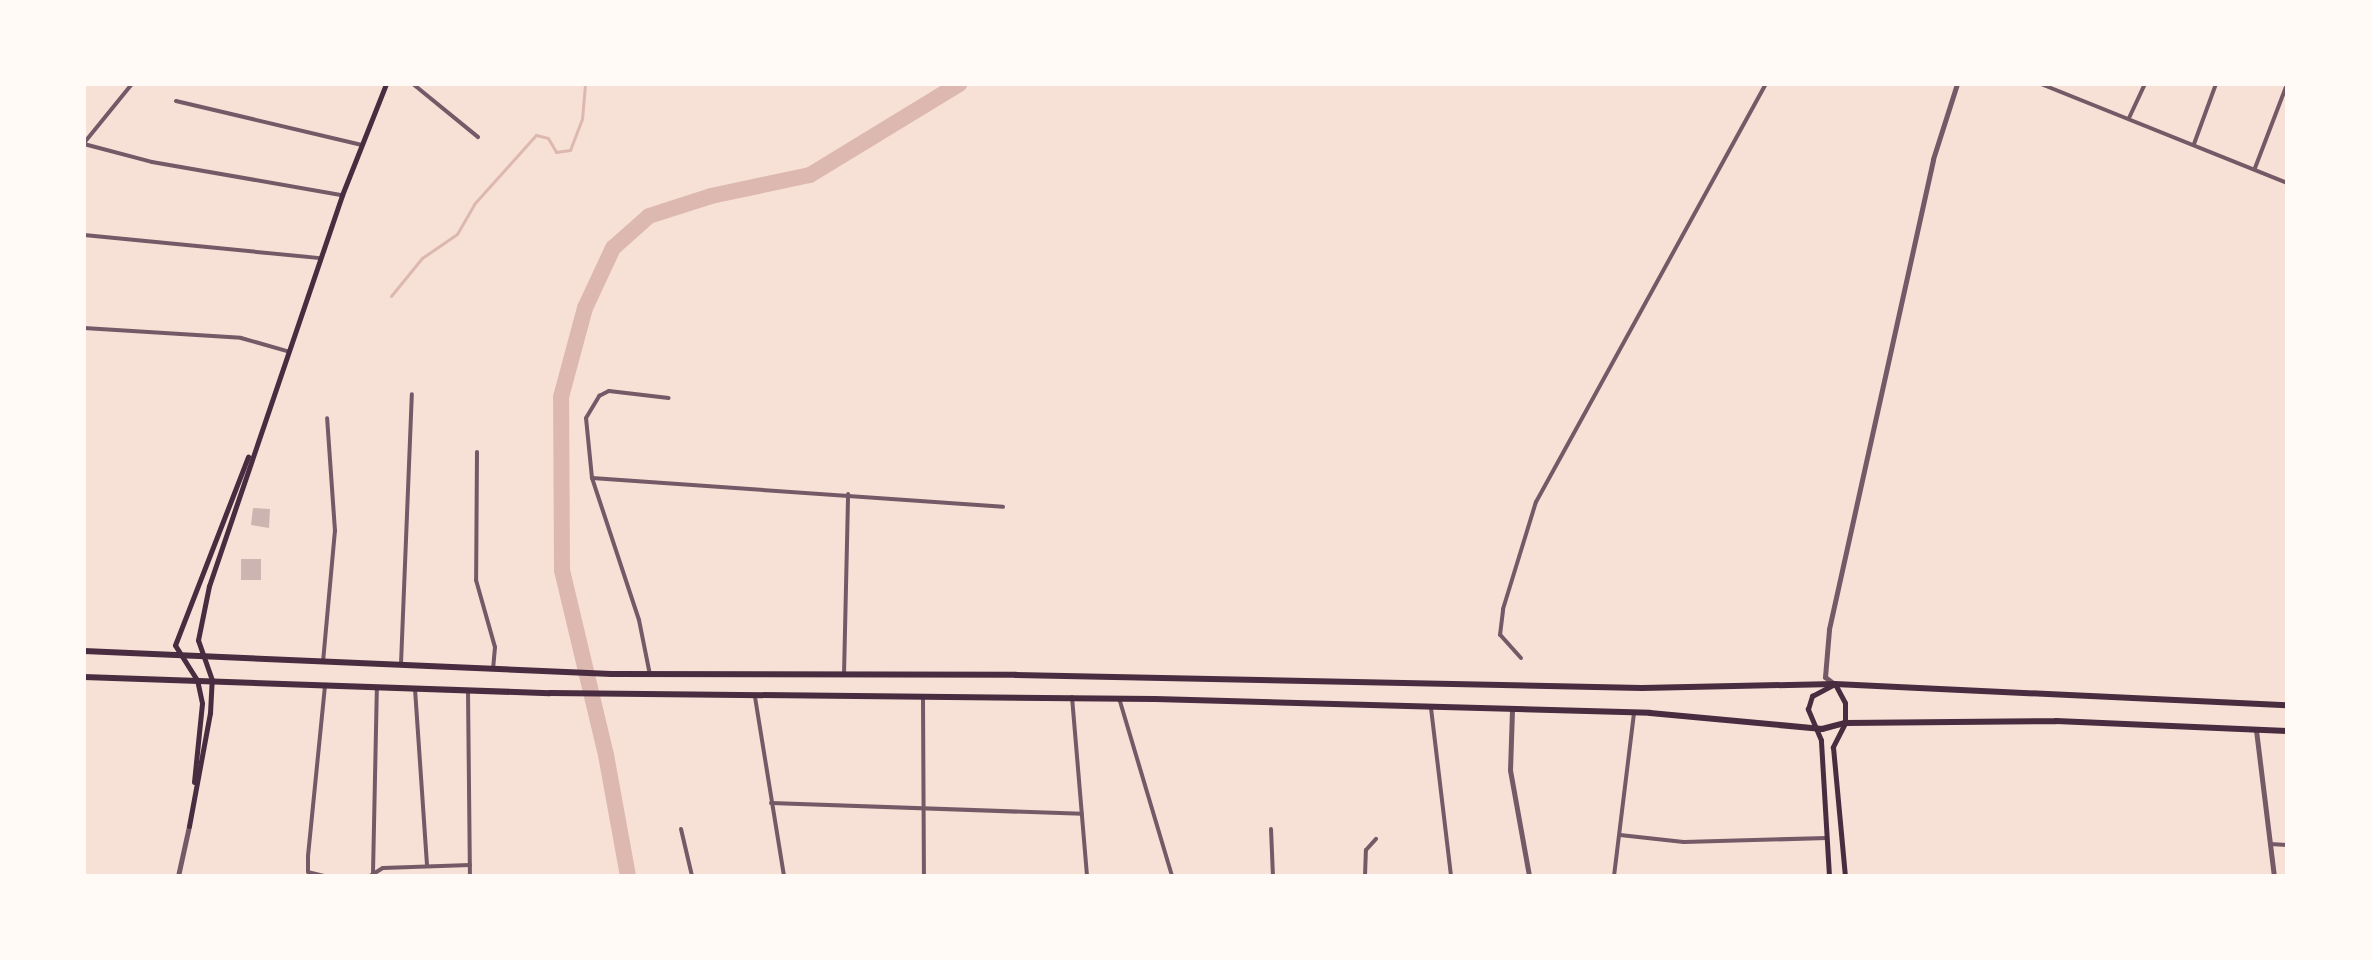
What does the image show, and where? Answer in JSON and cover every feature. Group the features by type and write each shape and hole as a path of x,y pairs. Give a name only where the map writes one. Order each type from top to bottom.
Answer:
{"highway":[{"path":"84,651 650,675 844,675 1642,688 1835,684 2287,705"},
{"path":"84,677 550,693 755,697 1072,697 1634,712 1813,725 1822,729 1845,723 2056,721 2287,731"}],"main road":[{"path":"189,826 212,680 207,656 198,640 209,586 275,385 342,195 386,84"},
{"path":"189,826 202,703 197,680 175,645 275,385"},
{"path":"1829,876 1821,740 1813,725 1809,702 1835,684 1845,703 1845,723 1833,747 1845,876"}],"street":[{"path":"132,84 84,144 152,162 342,195"},
{"path":"413,84 478,137"},
{"path":"1521,658 1500,635 1536,502 1766,84"},
{"path":"1835,684 1825,677 1829,629 1927,183 1957,84"},
{"path":"2041,84 2287,183"},
{"path":"2129,119 2145,84"},
{"path":"2194,144 2216,84"},
{"path":"2255,169 2287,84"},
{"path":"176,101 362,145"},
{"path":"84,235 320,258"},
{"path":"84,328 241,338 287,351"},
{"path":"650,675 639,620 592,478 586,418 599,396 609,391 669,398"},
{"path":"401,664 412,394"},
{"path":"323,662 335,531 327,418"},
{"path":"477,452 476,580 495,647 493,668"},
{"path":"592,478 1003,507"},
{"path":"844,675 848,494"},
{"path":"324,876 308,872 308,856 325,685"},
{"path":"377,688 372,874 427,865 470,865"},
{"path":"415,689 427,865"},
{"path":"468,690 470,876"},
{"path":"755,697 784,876"},
{"path":"923,697 927,809 924,876"},
{"path":"1072,697 1087,876"},
{"path":"1119,698 1172,876"},
{"path":"1431,708 1451,876"},
{"path":"1512,710 1510,770 1529,876"},
{"path":"1614,876 1634,712"},
{"path":"2256,730 2274,876"},
{"path":"771,803 1082,814"},
{"path":"178,876 189,826"},
{"path":"681,829 692,876"},
{"path":"1271,829 1273,876"},
{"path":"1620,835 1684,842 1827,838"},
{"path":"1365,876 1366,850 1376,839"},
{"path":"2270,844 2287,845"}],"building":[{"path":"253,508 270,509 269,528 251,525"},
{"path":"241,559 261,559 261,580 241,580"}],"waterway":[{"path":"391,296 422,258 457,234 474,204 536,135 548,138 556,152 570,150 582,119 585,84"},
{"path":"628,876 606,755 562,571 561,397 585,308 613,248 649,216 711,196 810,175 959,84"}]}
